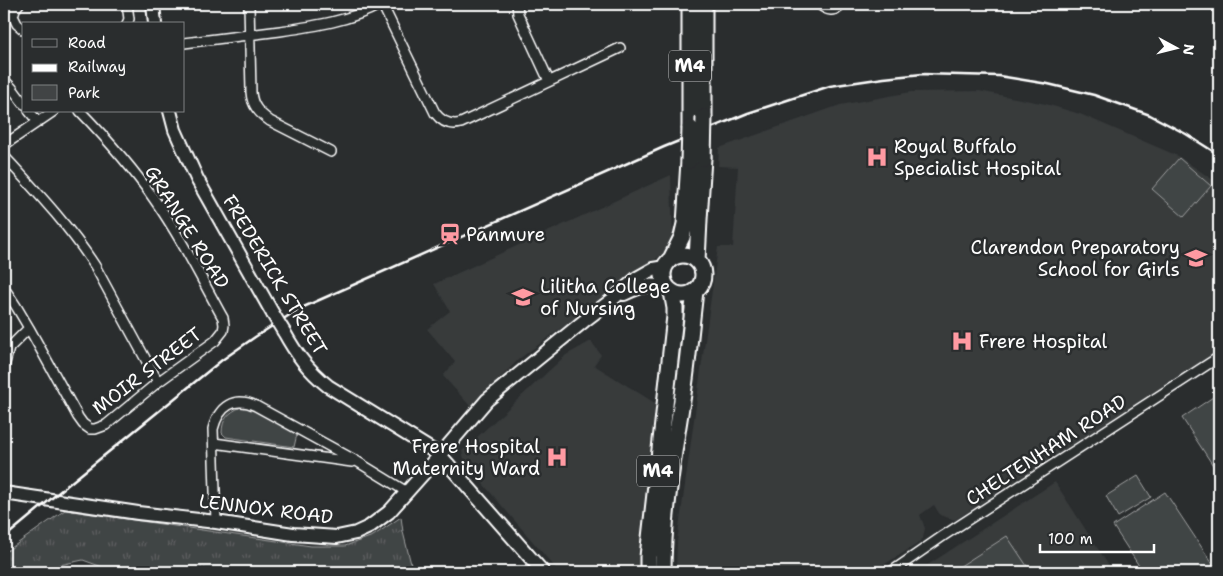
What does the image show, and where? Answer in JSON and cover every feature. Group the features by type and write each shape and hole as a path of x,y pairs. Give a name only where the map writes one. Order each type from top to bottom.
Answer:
{"main road":[{"name":"M4","path":"663,572 666,507 686,379 695,291 700,286 703,274 697,262 699,220 696,159 690,128 690,4"},
{"name":"M4","path":"648,572 651,528 675,316 675,308 670,291 663,278 668,263 682,237 704,117 704,4"},
{"path":"668,263 676,256 688,256 697,262"},
{"path":"670,291 684,296 695,291"}],"street":[{"path":"19,4 13,16 17,24 22,28"},
{"path":"127,22 128,4"},
{"path":"152,4 155,22"},
{"path":"249,4 251,98 256,109 270,121 331,152"},
{"path":"185,43 317,26 362,13 382,4 435,113 439,119 456,124 620,48"},
{"path":"517,4 518,14 549,82"},
{"path":"819,4 829,10 835,10 841,4"},
{"path":"4,80 22,101"},
{"path":"30,112 38,122"},
{"path":"4,145 53,112"},
{"name":"GRANGE ROAD","path":"81,112 113,146 155,201 179,239 223,318"},
{"name":"FREDERICK STREET","path":"170,112 175,130 197,180 300,359 328,386 440,455 543,572"},
{"path":"4,156 62,220 86,252 158,382"},
{"name":"LENNOX ROAD","path":"4,493 293,534 327,537 348,536 369,527 389,512 487,400 637,278 645,272 668,263"},
{"name":"LENNOX ROAD","path":"613,299 651,284 659,285 670,291"},
{"path":"4,288 29,328 7,348 4,366"},
{"name":"MOIR STREET","path":"29,328 78,417 90,429 101,428 158,382 215,341 223,330 223,318"},
{"name":"CHELTENHAM ROAD","path":"891,572 1219,357"},
{"path":"216,522 213,429 218,415 223,409 229,404 236,402 244,402 256,406 358,462 407,492"},
{"path":"214,443 358,462"}],"shaded area":[{"name":"Frere Hospital","path":"979,91 1046,104 1080,114 1178,156 1219,184 1219,350 955,520 940,515 934,505 920,515 925,528 923,538 916,545 872,572 676,572 677,542 718,247 733,247 738,167 718,166 719,148 840,105 911,92"},
{"name":"Lilitha College of Nursing","path":"671,175 673,244 656,259 519,359 471,407 443,376 455,362 427,329 450,311 434,284"},
{"name":"Frere Hospital Maternity Ward","path":"591,341 601,355 594,365 655,403 640,572 559,572 465,463 462,451 566,355"},
{"path":"1055,482 1113,572 917,572"}],"green space":[{"path":"1179,158 1211,186 1184,217 1152,189"},
{"path":"1219,393 1219,468 1216,470 1182,418"},
{"path":"241,407 247,407 297,434 294,447 226,437 222,433 225,420 229,414"},
{"path":"1138,476 1151,497 1118,517 1106,496"},
{"path":"1165,492 1218,572 1143,572 1113,526"},
{"path":"65,510 311,546 345,546 373,536 401,517 413,572 113,572 83,560 27,572 4,572 4,553"},
{"path":"1007,536 1031,572 951,572"}],"railway":[{"path":"4,538 222,360 299,309 664,147 748,113 830,86 922,74 999,76 1048,84 1094,95 1150,115 1186,134 1219,155"}],"place":[{"name":"Royal Buffalo Specialist Hospital","path":"877,157"},
{"name":"Panmure","path":"450,234"},
{"name":"Clarendon Preparatory School for Girls","path":"1196,258"},
{"name":"Lilitha College of Nursing","path":"523,297"},
{"name":"Frere Hospital","path":"962,341"},
{"name":"Frere Hospital Maternity Ward","path":"557,457"}]}
